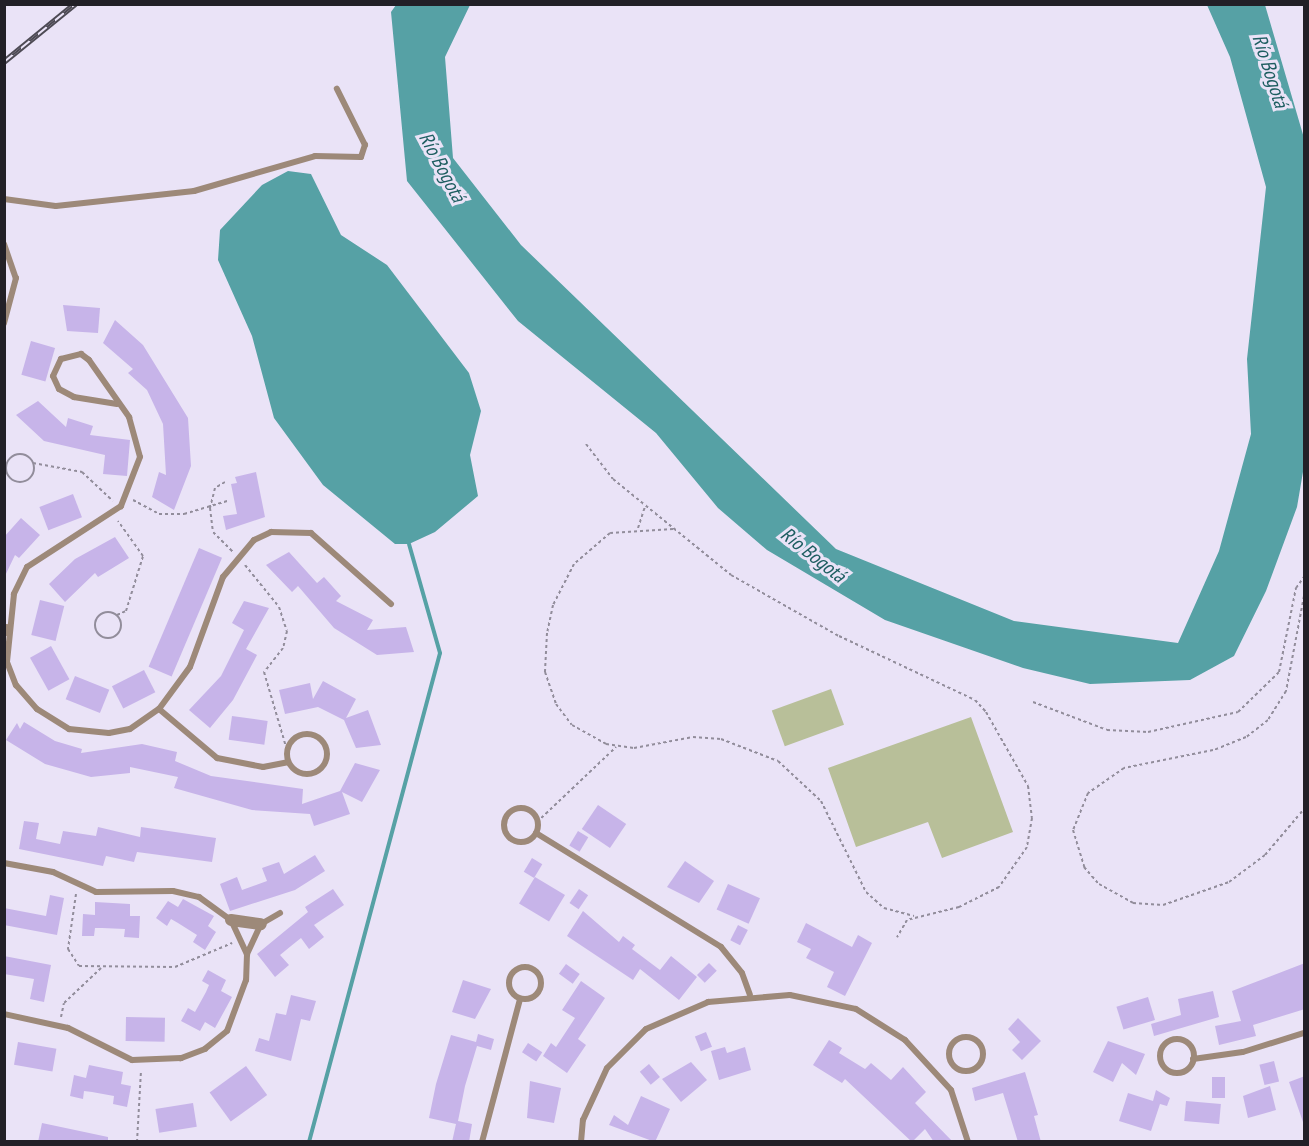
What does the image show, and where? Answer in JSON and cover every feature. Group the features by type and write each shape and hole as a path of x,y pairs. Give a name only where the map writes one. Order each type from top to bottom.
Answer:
{"street":[{"path":"231,920 261,924"}],"lane":[{"path":"4,199 56,206 194,191 315,156 361,157 365,145 337,89"},
{"path":"4,244 16,278 4,323"},
{"path":"117,404 74,397 59,389 53,376 61,359 81,354 89,360 138,436 140,457 129,492 121,506 110,516 27,567 14,594 6,630 5,647 16,685 37,709 69,729 109,734 130,729 159,709 190,667 211,604 238,556 271,532 311,533 391,604"},
{"path":"159,709 217,758 263,767 288,762"},
{"path":"309,734 327,749 323,766 313,773 295,771 288,762 287,750 297,736 309,734"},
{"path":"518,809 528,810 537,822 536,833 516,841 504,824 518,809"},
{"path":"536,833 721,947 742,973 750,995"},
{"path":"4,863 77,882 96,892 173,891 199,897 231,920 242,939 247,954"},
{"path":"6,1016 58,1025 142,1061 160,1062 205,1049 227,1030 241,998 247,954 261,924 280,914"},
{"path":"517,968 532,968 542,980 540,991 520,999 511,992 510,976 517,968"},
{"path":"581,1142 583,1120 607,1068 646,1029 708,1002 750,995 790,995 856,1009 905,1040 939,1072 968,1142"},
{"path":"482,1142 520,999"},
{"path":"1193,1059 1191,1048 1178,1040 1168,1042 1160,1055 1167,1070 1177,1073 1193,1059 1243,1052 1305,1033"},
{"path":"968,1038 981,1046 977,1067 967,1071 952,1064 951,1048 958,1040 968,1038"},
{"path":"939,1072 952,1064"}],"path":[{"path":"586,444 604,469 645,506 762,594 975,700 986,712 1028,786 1032,818 1028,847 1012,873 991,892 904,922 897,937"},
{"path":"33,463 33,473 23,481 7,472 9,459 17,454 33,463 82,472 121,506"},
{"path":"225,482 215,489 210,508 213,532 238,556 279,607 287,631 283,648 264,672 287,750"},
{"path":"129,492 135,504 159,514 210,508 226,501"},
{"path":"638,528 645,506"},
{"path":"110,516 123,524 143,556 126,611 117,615 100,615 98,634 116,636 121,628 117,615"},
{"path":"673,529 638,528 610,533 585,549 557,596 547,633 545,672 556,704 581,731 616,747 721,739 778,761 821,801 866,892 892,912 917,917"},
{"path":"1033,702 1107,730 1148,732 1238,712 1279,672 1296,588 1305,577"},
{"path":"1305,596 1286,691 1268,720 1246,737 1214,750 1124,768 1088,793 1073,830 1084,867 1099,884 1133,903 1163,904 1229,882 1265,855 1305,809"},
{"path":"537,822 616,747"},
{"path":"77,882 68,949 79,966 101,968 141,963 175,967 242,939"},
{"path":"58,1025 64,1003 101,968"},
{"path":"137,1142 142,1061"}],"shaded area":[{"path":"831,689 844,725 785,746 772,711"},
{"path":"971,717 1013,832 942,858 928,822 856,847 828,768"}],"water":[{"name":"Río Bogotá","path":"396,5 470,5 445,57 453,158 521,245 836,549 1014,621 1178,643 1219,551 1251,434 1247,359 1266,187 1230,57 1207,5 1265,5 1304,138 1304,466 1297,507 1266,591 1234,656 1190,680 1090,684 1023,668 885,620 767,550 718,508 656,433 518,321 407,181 391,12"},
{"path":"288,171 311,174 341,235 387,265 469,373 481,411 470,455 478,496 435,532 409,544 395,544 323,485 274,418 252,336 218,260 220,230 262,185"}],"building":[{"path":"63,305 100,308 98,333 67,331"},
{"path":"115,320 143,345 188,418 191,466 174,510 152,497 159,472 166,475 163,424 147,390 128,373 133,369 103,343"},
{"path":"31,341 55,348 45,382 21,375"},
{"path":"38,401 66,427 68,418 93,426 90,435 130,440 127,476 103,474 105,455 44,441 16,415"},
{"path":"256,472 265,517 226,530 223,516 237,514 231,484 237,483 235,477"},
{"path":"73,494 82,517 48,530 39,507"},
{"path":"21,518 40,535 19,558 15,555 4,578 4,537"},
{"path":"115,537 129,558 98,577 95,573 65,602 49,584 75,559"},
{"path":"199,548 222,558 172,677 149,667"},
{"path":"289,552 317,583 324,577 341,596 336,601 373,620 367,630 406,627 414,652 377,655 334,628 298,586 292,592 266,565"},
{"path":"40,600 64,606 56,641 31,635"},
{"path":"244,601 269,608 246,649 257,655 233,700 210,728 189,710 221,676 244,630 232,623"},
{"path":"51,646 69,679 48,691 30,658"},
{"path":"144,670 155,692 123,709 112,686"},
{"path":"75,676 109,690 100,713 66,699"},
{"path":"323,681 356,699 346,718 368,710 381,745 356,748 344,720 318,707 285,714 279,690 310,683 313,699"},
{"path":"232,716 268,721 264,745 229,740"},
{"path":"24,722 55,741 82,749 81,753 142,744 177,752 175,761 211,776 303,789 302,804 340,791 355,763 380,770 362,802 342,792 350,814 314,826 310,814 252,810 174,788 178,777 130,767 130,773 91,777 45,764 6,740 17,723 20,729"},
{"path":"598,805 626,824 610,848 582,829"},
{"path":"24,821 39,823 36,839 60,844 63,831 96,836 98,827 140,837 141,827 216,838 212,862 137,852 134,862 106,856 103,866 19,849"},
{"path":"578,831 588,837 580,852 569,846"},
{"path":"315,855 325,871 295,890 230,911 220,884 237,877 242,890 267,881 262,868 279,862 284,874"},
{"path":"532,858 542,864 534,878 524,872"},
{"path":"685,861 714,881 699,903 667,887"},
{"path":"535,877 565,895 549,922 519,904"},
{"path":"728,884 760,898 749,924 717,910"},
{"path":"333,889 344,905 314,925 324,937 309,949 301,938 291,946 280,955 289,965 275,977 257,954 308,912 305,907"},
{"path":"579,889 588,895 579,909 569,903"},
{"path":"50,895 64,898 57,935 4,925 4,908 46,916"},
{"path":"183,899 214,916 208,926 216,932 205,950 193,942 197,935 171,919 167,926 156,918 168,901 178,907"},
{"path":"95,902 130,904 130,916 140,916 139,938 124,937 125,929 102,928 95,928 94,936 82,936 83,914 95,915"},
{"path":"583,911 619,942 623,936 635,945 632,949 660,970 671,956 697,977 679,1000 640,969 633,980 567,936"},
{"path":"806,923 852,947 858,935 872,943 845,996 827,987 834,972 806,958 811,949 797,942"},
{"path":"738,925 748,930 740,945 730,940"},
{"path":"4,956 51,965 44,1002 30,999 34,979 4,974"},
{"path":"709,963 717,971 705,983 697,975"},
{"path":"1305,963 1305,1009 1253,1025 1256,1036 1219,1045 1215,1026 1241,1021 1232,991"},
{"path":"566,964 580,974 573,984 559,974"},
{"path":"208,970 226,980 221,991 232,997 215,1028 205,1022 200,1031 181,1021 188,1008 195,1012 206,992 209,985 202,981"},
{"path":"463,980 491,989 475,1019 452,1012"},
{"path":"581,981 605,998 578,1039 586,1045 567,1073 543,1056 551,1043 556,1047 575,1018 562,1010"},
{"path":"1213,991 1219,1017 1154,1036 1151,1024 1181,1015 1178,999"},
{"path":"291,995 316,1001 310,1021 301,1019 291,1061 255,1051 259,1038 269,1041 276,1013 286,1015"},
{"path":"1148,997 1155,1020 1123,1030 1116,1007"},
{"path":"126,1017 165,1018 165,1042 126,1041"},
{"path":"1018,1018 1041,1041 1022,1060 1012,1050 1020,1042 1008,1029"},
{"path":"706,1032 712,1047 701,1051 695,1036"},
{"path":"478,1034 494,1039 491,1050 477,1046 465,1086 458,1121 472,1124 469,1142 452,1142 456,1124 429,1118 436,1084 451,1035 476,1042"},
{"path":"829,1040 842,1048 839,1053 865,1069 871,1063 891,1080 903,1067 926,1092 915,1103 953,1142 934,1142 925,1129 912,1142 845,1079 842,1083 813,1065"},
{"path":"1108,1041 1145,1054 1136,1075 1122,1063 1113,1082 1093,1072"},
{"path":"18,1042 56,1049 52,1071 14,1065"},
{"path":"528,1043 542,1052 536,1061 522,1052"},
{"path":"725,1047 727,1053 745,1047 751,1070 719,1080 711,1051"},
{"path":"1274,1061 1279,1081 1265,1085 1259,1065"},
{"path":"691,1062 707,1080 681,1102 662,1079"},
{"path":"649,1064 660,1077 651,1085 640,1072"},
{"path":"89,1065 123,1072 121,1084 131,1086 127,1107 113,1104 114,1096 84,1091 83,1099 70,1096 74,1075 86,1078"},
{"path":"246,1066 267,1095 231,1122 210,1092"},
{"path":"1025,1072 1038,1115 1034,1116 1041,1142 1018,1142 1003,1093 975,1101 972,1088"},
{"path":"1305,1076 1305,1121 1303,1122 1289,1082"},
{"path":"1212,1077 1225,1077 1225,1098 1212,1098"},
{"path":"530,1081 561,1088 554,1123 527,1118"},
{"path":"1270,1086 1276,1110 1248,1118 1243,1096"},
{"path":"1156,1090 1170,1098 1167,1106 1160,1104 1151,1131 1119,1121 1128,1093 1153,1101"},
{"path":"641,1096 670,1109 655,1142 609,1125 614,1115 628,1125"},
{"path":"1186,1101 1221,1104 1219,1124 1184,1121"},
{"path":"193,1103 197,1127 159,1133 155,1109"},
{"path":"42,1123 108,1137 108,1142 38,1142"}],"waterway":[{"path":"309,1142 440,653 409,544"}],"railway":[{"path":"4,62 75,4"}]}
